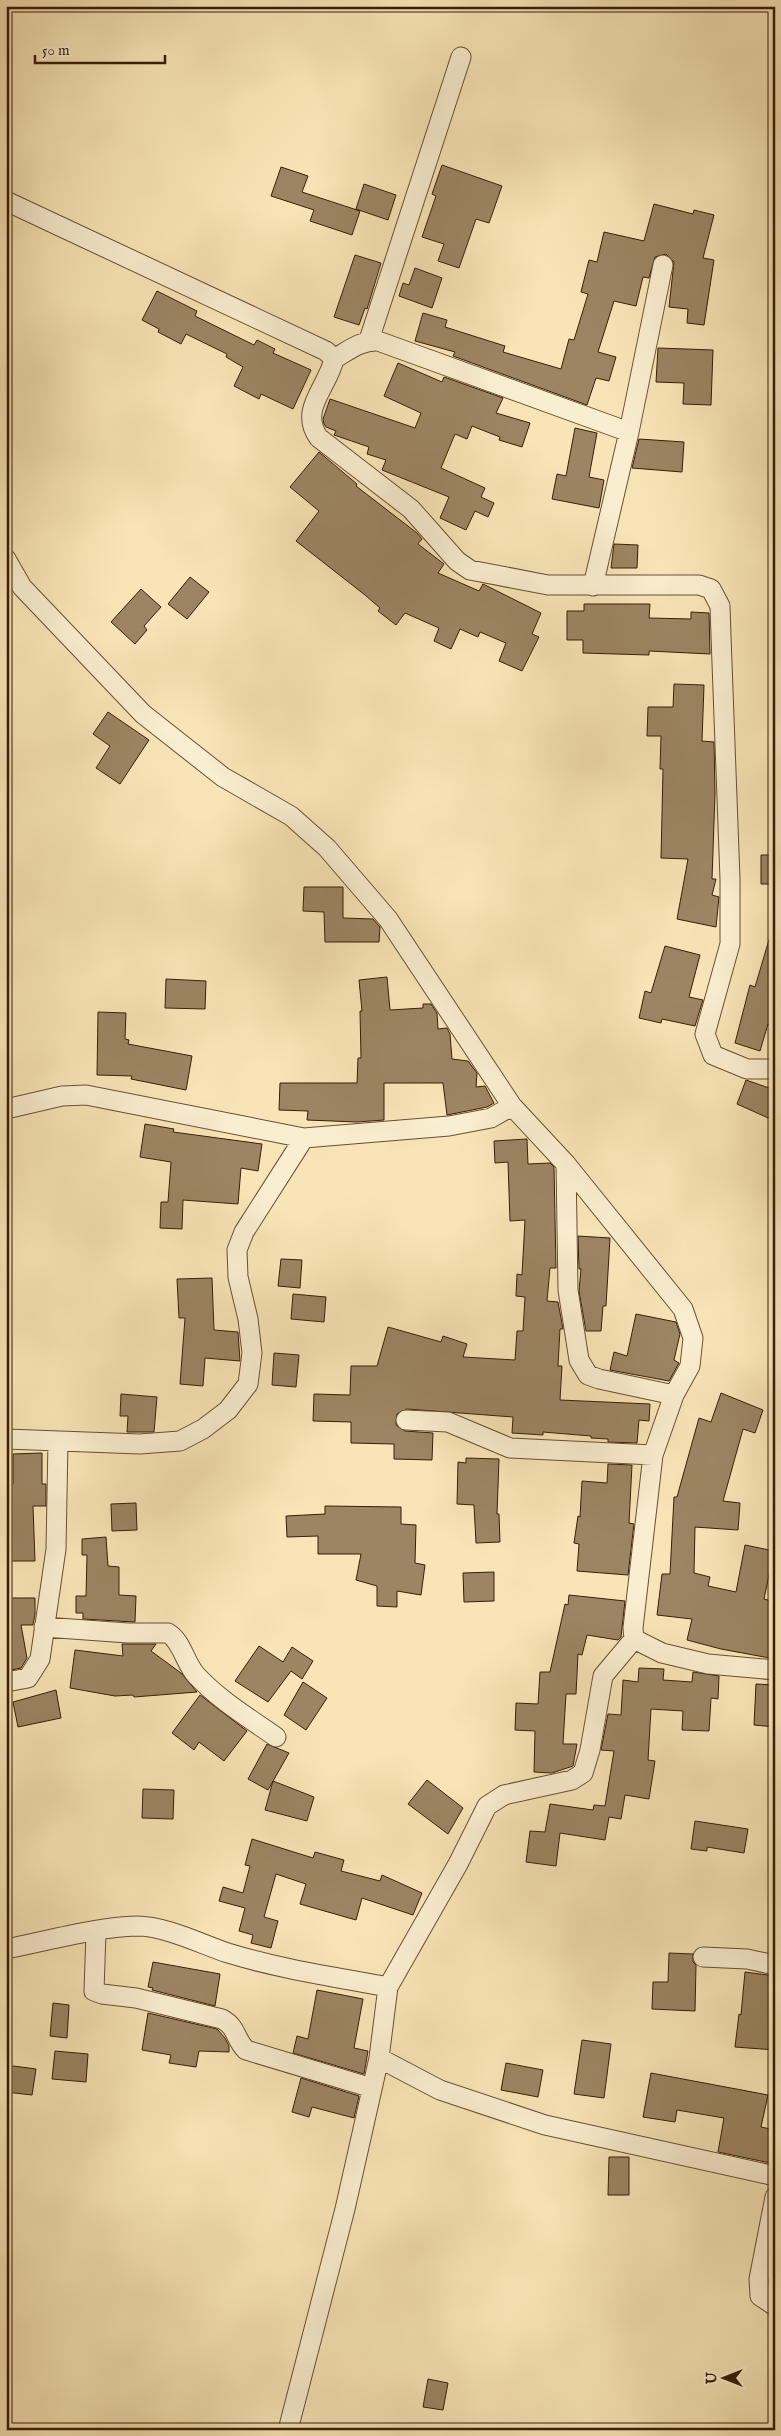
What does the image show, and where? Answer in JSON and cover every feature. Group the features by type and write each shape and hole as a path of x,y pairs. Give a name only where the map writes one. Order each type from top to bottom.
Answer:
{"street":[{"path":"369,340 462,57"},
{"path":"6,201 326,351 334,359"},
{"path":"593,586 629,432 663,265"},
{"path":"334,359 369,340 378,341 629,432"},
{"path":"334,359 332,369 314,405 310,420 312,429 319,438 411,509 457,561 470,570 548,585 699,585 711,589 716,596 720,606 730,870 730,944 705,1034 713,1055 747,1069 775,1069"},
{"path":"6,559 22,587 143,714 223,777 290,816 327,848 388,919 512,1106 566,1164 683,1309 693,1338 690,1366 674,1396 653,1455 640,1556 633,1628 634,1639 603,1676 590,1750 583,1773 572,1780 504,1794 488,1806 458,1864 388,1987 379,2058 345,2209 288,2430"},
{"path":"6,1109 62,1096 86,1095 304,1138 449,1126 492,1118 512,1106"},
{"path":"6,1439 140,1444 180,1441 202,1429 228,1410 248,1384 252,1353 248,1319 238,1277 238,1250 244,1232 304,1138"},
{"path":"566,1164 568,1290 579,1360 588,1375 674,1396"},
{"path":"406,1420 448,1422 510,1448 653,1455"},
{"path":"6,1682 28,1678 40,1659 56,1549 58,1441"},
{"path":"44,1626 128,1634 168,1633 180,1647 196,1675 226,1701 276,1737"},
{"path":"634,1639 662,1653 708,1664 775,1670"},
{"path":"6,1949 138,1926 168,1932 227,1952 388,1987"},
{"path":"96,1932 94,1991 102,1994 136,1998 222,2019 232,2024 246,2050 372,2088"},
{"path":"702,1957 747,1959 775,1965"},
{"path":"379,2058 440,2090 546,2125 775,2176"},
{"path":"775,2197 759,2279 760,2296 775,2306"}],"building":[{"path":"442,165 502,186 489,223 476,219 459,268 438,261 444,244 422,237 436,196 432,194"},
{"path":"281,167 308,176 302,192 360,211 352,235 310,221 314,210 271,196"},
{"path":"364,184 396,195 388,220 356,209"},
{"path":"654,204 693,214 694,210 714,215 703,258 714,260 704,325 687,323 688,309 669,307 674,262 666,254 655,257 649,278 643,277 636,306 614,301 598,352 616,357 609,381 596,378 587,405 453,356 455,352 415,341 423,313 447,320 445,327 505,346 503,352 561,369 569,339 574,340 588,294 581,292 589,260 597,262 604,232 644,241"},
{"path":"355,255 381,263 367,309 365,308 359,325 334,317"},
{"path":"415,268 442,278 432,308 399,296 403,283 409,285"},
{"path":"157,291 197,311 195,316 254,345 257,340 275,349 273,353 311,370 293,409 261,394 259,399 234,386 243,367 226,357 227,354 186,334 181,344 158,332 159,329 142,320"},
{"path":"658,348 713,350 711,405 683,404 684,383 656,382"},
{"path":"398,363 442,382 444,377 503,398 496,413 530,423 522,447 499,440 500,437 472,426 467,439 455,434 441,468 485,488 481,497 494,503 488,517 475,511 466,530 440,518 449,497 382,470 386,460 367,454 369,447 334,435 336,431 326,427 324,424 323,419 330,399 415,428 421,413 384,396"},
{"path":"575,428 597,433 589,477 604,480 599,508 552,499 557,474 566,476"},
{"path":"639,439 684,442 682,472 632,468"},
{"path":"319,452 357,484 356,486 417,533 422,539 418,544 444,564 438,573 479,591 483,584 541,613 532,634 539,637 522,671 499,661 506,643 480,632 478,637 460,629 451,649 434,641 439,628 405,613 396,625 378,611 380,608 365,595 296,541 319,511 290,487"},
{"path":"614,544 638,545 637,568 611,568"},
{"path":"190,577 209,592 187,619 168,604"},
{"path":"141,589 161,607 144,626 147,630 135,644 111,622"},
{"path":"584,604 650,604 649,618 691,619 691,612 709,613 710,654 649,651 649,655 583,653 583,640 567,640 567,611 584,611"},
{"path":"674,684 704,685 702,741 714,742 715,794 712,879 716,879 712,895 719,897 716,927 677,919 688,859 661,858 663,769 660,769 661,736 647,736 648,707 673,707"},
{"path":"108,712 149,740 120,784 96,768 110,746 93,734"},
{"path":"761,855 775,855 775,884 761,884"},
{"path":"304,887 343,887 343,918 373,919 380,927 379,942 325,942 324,912 303,911"},
{"path":"771,933 775,933 775,1026 768,1024 760,1051 735,1043 750,985 755,987"},
{"path":"665,946 700,955 689,997 703,1000 695,1026 662,1019 661,1023 639,1018 645,991 651,993"},
{"path":"387,977 390,1010 423,1008 423,1004 431,1004 437,1013 438,1029 447,1028 450,1034 452,1059 468,1061 477,1073 476,1087 485,1086 494,1103 487,1107 447,1115 443,1083 384,1083 384,1120 357,1122 307,1120 308,1111 279,1110 280,1083 357,1083 358,1058 361,1058 360,1011 362,1011 359,980"},
{"path":"166,979 206,981 205,1009 165,1008"},
{"path":"98,1012 126,1013 125,1039 129,1040 128,1044 192,1056 186,1090 131,1079 132,1076 97,1075"},
{"path":"746,1080 775,1090 775,1121 737,1104"},
{"path":"145,1124 174,1129 173,1132 262,1144 258,1171 241,1168 238,1204 183,1200 182,1229 160,1228 161,1202 168,1202 171,1162 140,1157"},
{"path":"527,1139 528,1164 550,1163 554,1167 556,1268 550,1268 547,1301 558,1302 563,1329 560,1329 558,1366 562,1366 560,1400 650,1404 649,1421 639,1420 637,1443 608,1442 608,1439 591,1438 591,1436 543,1432 543,1435 512,1433 513,1417 407,1409 397,1414 396,1425 405,1431 433,1433 432,1460 394,1459 394,1444 351,1443 351,1422 313,1421 314,1394 350,1395 351,1366 377,1366 388,1327 441,1342 443,1336 467,1344 463,1357 515,1360 517,1331 523,1331 525,1297 516,1296 517,1274 522,1275 525,1220 510,1221 508,1162 495,1163 494,1141"},
{"path":"578,1236 610,1238 606,1306 603,1306 601,1331 586,1331 579,1291 581,1269 579,1269"},
{"path":"281,1259 302,1260 300,1288 278,1286"},
{"path":"212,1278 214,1330 238,1332 240,1361 205,1358 203,1386 180,1384 185,1318 179,1318 177,1279"},
{"path":"293,1294 326,1297 324,1322 291,1319"},
{"path":"636,1314 676,1322 680,1334 674,1360 679,1363 669,1381 610,1370 614,1352 627,1356"},
{"path":"274,1353 299,1355 296,1387 272,1385"},
{"path":"721,1393 763,1410 755,1433 743,1429 723,1501 740,1503 738,1530 695,1527 694,1573 710,1577 708,1586 736,1592 745,1545 774,1551 764,1599 775,1602 775,1659 721,1649 687,1640 692,1619 657,1615 662,1574 670,1574 674,1497 677,1497 699,1418 711,1422"},
{"path":"121,1394 157,1397 154,1432 127,1432 128,1416 120,1416"},
{"path":"42,1453 42,1484 46,1484 46,1506 33,1506 35,1561 6,1561 6,1484 13,1484 13,1454"},
{"path":"466,1458 499,1459 497,1514 499,1514 500,1542 476,1543 474,1505 457,1504 458,1462 466,1463"},
{"path":"608,1464 632,1465 629,1523 634,1524 628,1575 577,1571 579,1544 574,1543 578,1516 580,1517 582,1481 607,1483"},
{"path":"136,1503 137,1530 112,1531 111,1504"},
{"path":"325,1506 401,1507 401,1524 416,1525 415,1563 425,1565 421,1595 397,1591 397,1607 377,1606 377,1586 356,1580 361,1554 318,1554 318,1536 287,1537 286,1516 325,1514"},
{"path":"106,1537 108,1566 119,1567 119,1595 136,1596 135,1622 83,1619 83,1613 76,1613 76,1596 86,1596 87,1555 82,1555 82,1539"},
{"path":"494,1572 494,1601 464,1602 463,1573"},
{"path":"569,1595 625,1601 621,1637 618,1640 587,1635 582,1655 578,1654 576,1694 566,1694 563,1744 577,1744 573,1766 552,1773 534,1772 535,1731 515,1730 516,1703 538,1704 540,1672 550,1672 565,1604 568,1605"},
{"path":"6,1598 35,1598 35,1614 33,1625 21,1625 27,1658 21,1668 6,1671"},
{"path":"122,1644 156,1644 151,1651 181,1673 197,1692 134,1697 133,1695 115,1696 70,1688 75,1650 123,1656"},
{"path":"259,1646 283,1662 292,1647 313,1661 302,1679 291,1671 268,1702 235,1681"},
{"path":"639,1668 664,1669 663,1680 692,1682 693,1672 719,1676 718,1699 711,1698 709,1731 682,1730 683,1711 651,1709 648,1760 655,1761 649,1799 625,1795 621,1819 609,1817 605,1840 560,1833 556,1866 526,1862 530,1831 545,1832 550,1804 593,1810 594,1805 605,1806 614,1751 601,1750 608,1714 621,1715 623,1680 638,1682"},
{"path":"303,1682 327,1698 306,1730 284,1715"},
{"path":"756,1684 775,1685 775,1727 754,1725"},
{"path":"56,1690 61,1718 18,1727 13,1702"},
{"path":"200,1695 247,1731 224,1761 199,1742 194,1750 172,1733"},
{"path":"267,1744 289,1753 268,1790 248,1779"},
{"path":"427,1780 463,1808 448,1834 408,1804"},
{"path":"273,1781 314,1797 307,1821 265,1810"},
{"path":"143,1789 174,1790 173,1819 142,1818"},
{"path":"695,1821 748,1829 744,1853 707,1847 707,1851 691,1849"},
{"path":"252,1839 313,1858 315,1852 344,1860 341,1871 380,1881 382,1875 422,1893 413,1915 362,1898 356,1920 300,1904 306,1884 276,1874 264,1917 278,1921 271,1948 251,1943 253,1935 239,1931 245,1908 219,1901 223,1887 243,1893 250,1866 245,1865"},
{"path":"669,1953 693,1954 693,1962 696,1965 695,2011 652,2009 653,1982 668,1982"},
{"path":"153,1962 220,1974 215,2006 152,1990 153,1988 148,1987"},
{"path":"745,1972 775,1976 775,2050 735,2047 739,2014 741,2015"},
{"path":"317,1990 363,1999 354,2048 368,2051 364,2074 293,2053 297,2036 308,2039"},
{"path":"53,2003 69,2005 67,2038 50,2036"},
{"path":"148,2013 217,2029 225,2038 229,2046 229,2052 199,2051 196,2067 169,2063 171,2055 142,2050"},
{"path":"582,2040 611,2044 604,2098 574,2094"},
{"path":"55,2051 88,2054 86,2082 52,2079"},
{"path":"506,2063 543,2070 538,2097 501,2090"},
{"path":"6,2065 36,2069 32,2095 6,2092"},
{"path":"651,2073 768,2095 761,2127 775,2130 772,2148 775,2148 775,2164 718,2152 724,2118 677,2110 675,2122 643,2117"},
{"path":"301,2078 359,2096 354,2118 312,2107 309,2117 292,2112"},
{"path":"609,2157 629,2157 629,2195 608,2195"},
{"path":"428,2379 448,2383 443,2410 423,2407"}]}
